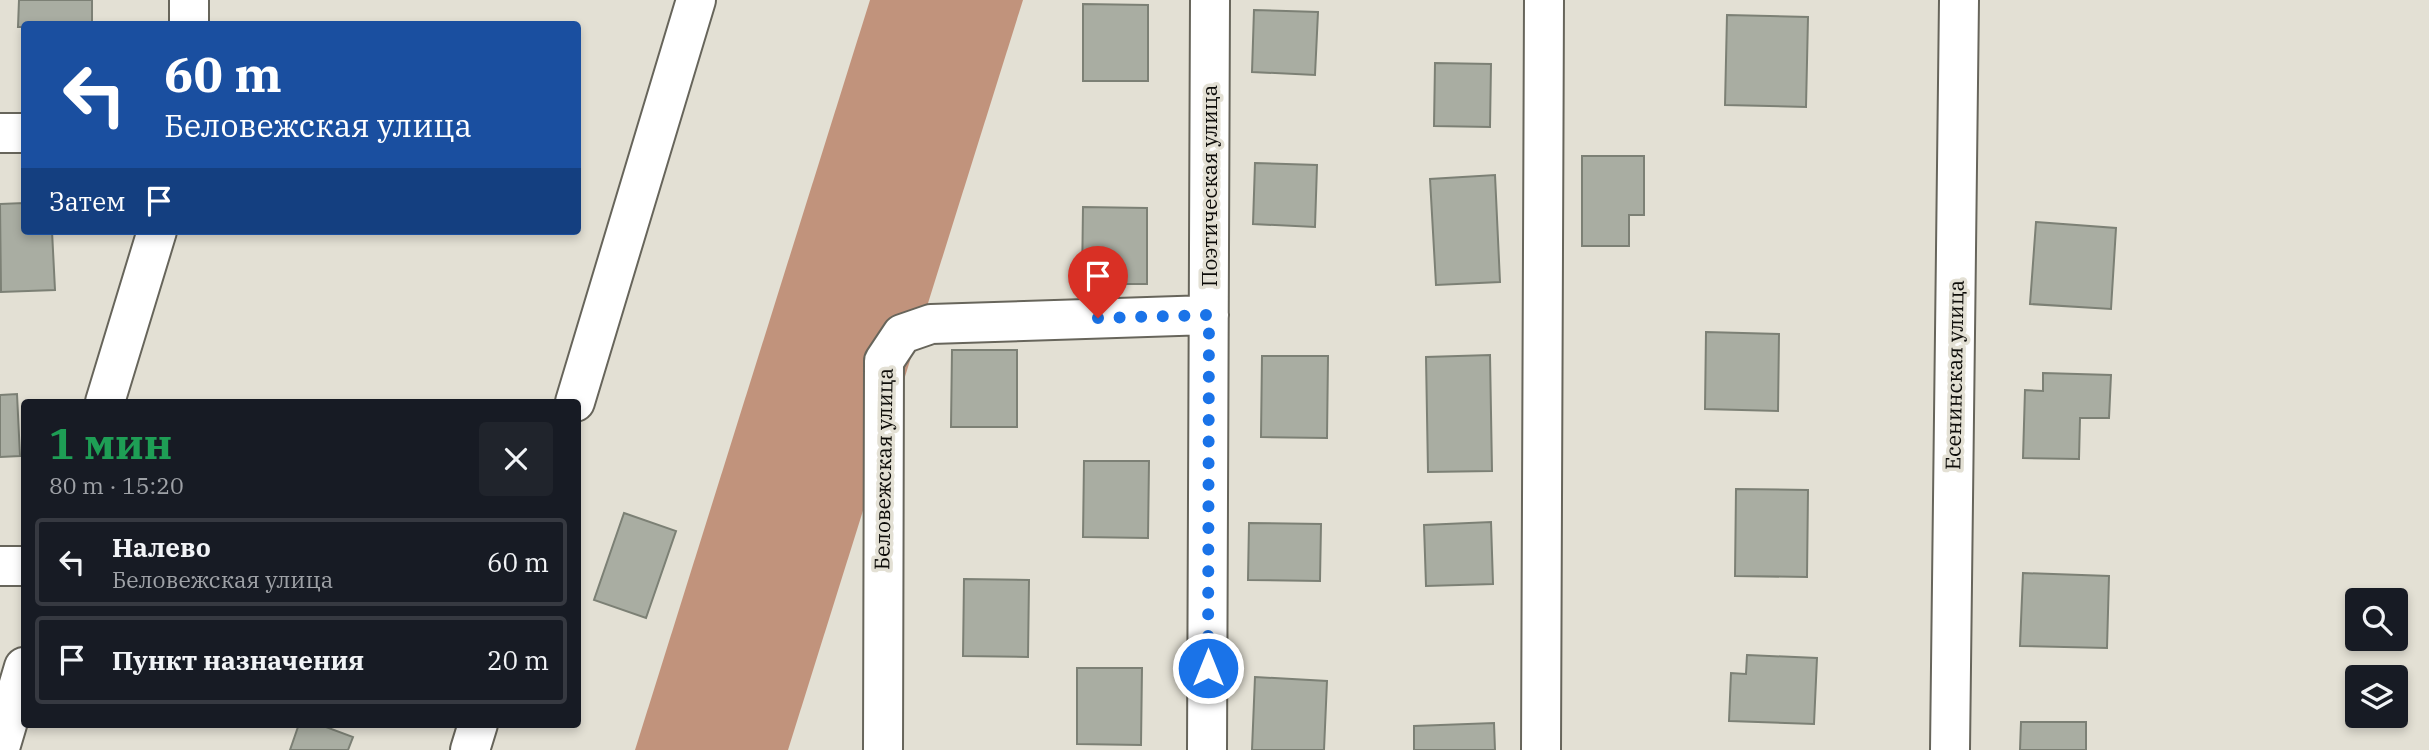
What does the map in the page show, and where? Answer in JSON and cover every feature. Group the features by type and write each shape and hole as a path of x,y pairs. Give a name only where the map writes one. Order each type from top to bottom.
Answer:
{"street":[{"path":"189,21 190,0"},
{"path":"576,399 696,0"},
{"name":"Поэтическая улица","path":"1207,750 1210,0"},
{"path":"1541,750 1544,0"},
{"name":"Есенинская улица","path":"1950,750 1959,0"},
{"path":"0,133 21,133"},
{"path":"106,399 156,235"},
{"name":"Беловежская улица","path":"883,750 884,361 902,334 931,324 1209,315"},
{"path":"0,566 21,566"},
{"path":"0,748 21,677"},
{"path":"470,750 477,728"}],"shaded area":[{"path":"870,0 1023,0 788,750 635,750"}],"building":[{"path":"19,0 92,0 92,21 21,21 21,27 18,27"},
{"path":"1083,4 1148,5 1148,81 1083,81"},
{"path":"1254,10 1318,12 1315,75 1252,72"},
{"path":"1727,15 1808,17 1806,107 1725,105"},
{"path":"1435,63 1491,64 1490,127 1434,126"},
{"path":"1582,156 1644,156 1644,215 1629,215 1629,246 1582,246"},
{"path":"1255,163 1317,165 1315,227 1253,224"},
{"path":"1495,175 1500,282 1436,285 1430,179"},
{"path":"21,203 21,235 52,235 55,290 1,292 0,204"},
{"path":"1083,207 1147,208 1147,284 1082,284"},
{"path":"2036,222 2116,228 2111,309 2030,304"},
{"path":"1706,332 1779,334 1778,411 1705,409"},
{"path":"952,350 1017,350 1017,427 951,427"},
{"path":"1490,355 1492,471 1428,472 1426,357"},
{"path":"1262,356 1328,356 1327,438 1261,437"},
{"path":"2043,373 2111,375 2109,418 2080,418 2079,459 2023,458 2025,390 2043,391"},
{"path":"17,394 20,456 0,457 0,395"},
{"path":"1084,461 1149,461 1148,538 1083,537"},
{"path":"1736,489 1808,490 1807,577 1735,576"},
{"path":"624,513 676,531 646,618 594,600"},
{"path":"1491,522 1493,584 1426,586 1424,525"},
{"path":"1249,523 1321,524 1320,581 1248,580"},
{"path":"2023,573 2109,576 2107,648 2020,646"},
{"path":"964,579 1029,580 1028,657 963,656"},
{"path":"1747,655 1817,658 1814,724 1729,721 1731,673 1746,674"},
{"path":"1077,668 1142,668 1141,745 1077,744"},
{"path":"1255,677 1327,681 1324,750 1252,750"},
{"path":"2021,722 2086,722 2086,750 2020,750"},
{"path":"1494,723 1495,750 1414,750 1414,726"},
{"path":"298,728 329,728 353,737 348,750 290,750"}],"route":[{"path":"1098,318 1209,315 1208,668"}]}
